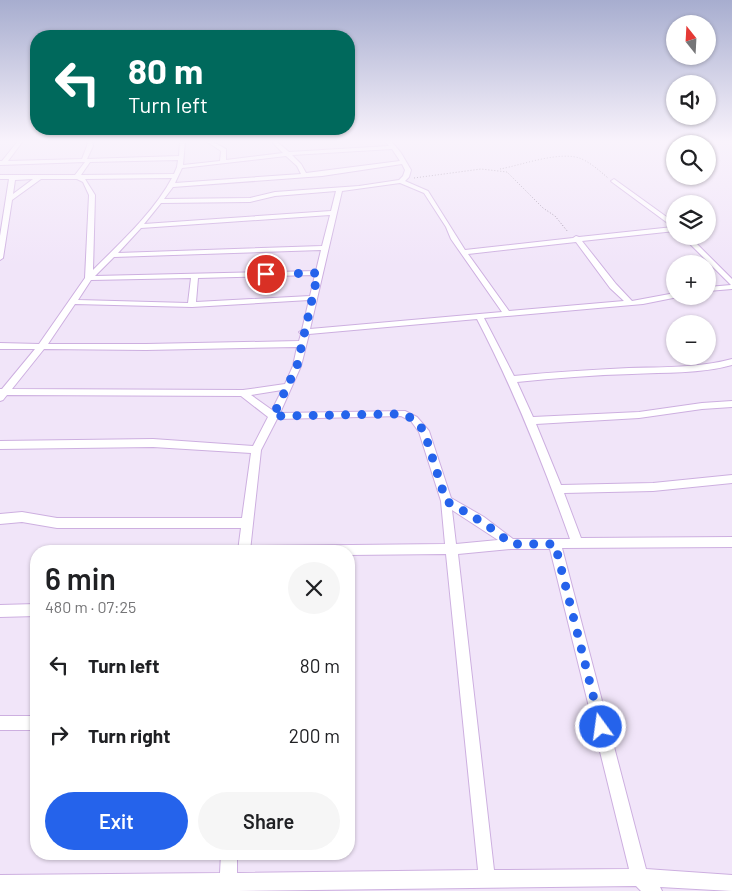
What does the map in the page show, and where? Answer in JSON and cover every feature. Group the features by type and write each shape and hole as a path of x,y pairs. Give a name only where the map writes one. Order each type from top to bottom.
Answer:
{"street":[{"path":"0,258 11,183"},
{"path":"8,200 32,183"},
{"path":"86,183 92,195 89,278"},
{"path":"2,394 42,346 89,278 139,226 171,185 203,183"},
{"path":"160,201 250,200 275,194 339,190 395,183"},
{"path":"410,183 426,192 464,252 508,315"},
{"path":"616,183 651,207 666,220"},
{"path":"245,545 256,450 289,386 297,366 300,344 325,248 329,223 339,190"},
{"path":"139,226 332,213"},
{"path":"311,214 329,223"},
{"path":"464,252 666,229"},
{"path":"576,238 613,286 630,303"},
{"path":"693,245 732,283"},
{"path":"113,254 325,248"},
{"path":"89,278 318,273"},
{"path":"192,305 195,275"},
{"path":"716,288 732,287"},
{"path":"304,332 480,318 630,303 666,297"},
{"path":"72,302 192,305 312,298"},
{"path":"480,318 513,379 577,543"},
{"path":"0,338 4,346 146,347 300,344"},
{"path":"513,379 578,373 721,366 732,362"},
{"path":"2,394 243,393 289,386"},
{"path":"243,393 273,416 402,414 414,419 424,431 446,501 487,878"},
{"path":"530,421 639,415 702,406 732,404"},
{"path":"0,445 153,443 256,450"},
{"path":"557,489 653,486 732,479"},
{"path":"446,501 480,519 511,544"},
{"path":"0,519 22,517 57,523 247,523"},
{"path":"355,550 452,549 511,544 732,542"},
{"path":"555,544 640,877 653,891"},
{"path":"0,611 30,610"},
{"path":"0,723 30,723"},
{"path":"228,887 229,860"},
{"path":"0,884 228,887 487,878 640,877 728,886"}],"path":[{"path":"519,183 576,238"}],"route":[{"path":"266,274 318,273 300,344 297,366 273,416 379,413 402,414 414,419 424,431 446,501 480,519 511,544 555,544 601,727"}]}
